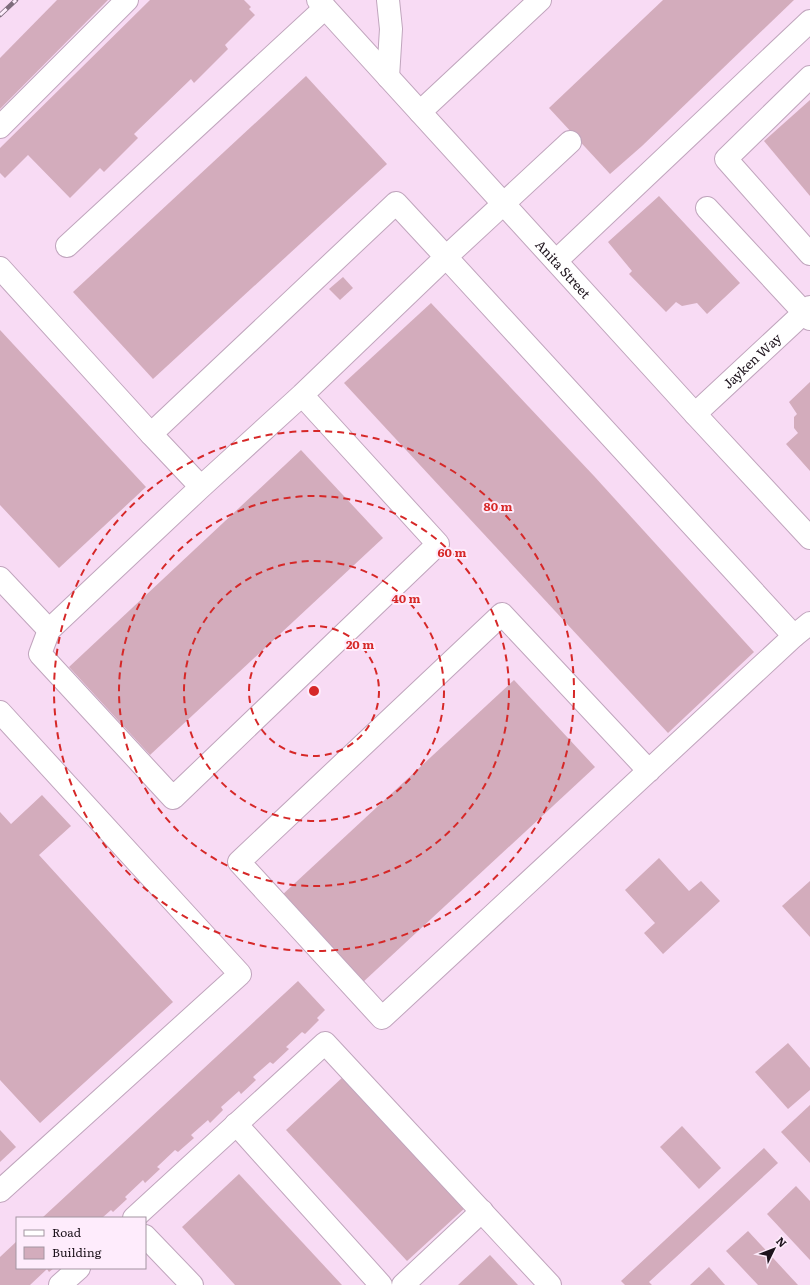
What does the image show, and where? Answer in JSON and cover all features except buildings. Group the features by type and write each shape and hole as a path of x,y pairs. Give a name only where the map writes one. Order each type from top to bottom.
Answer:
{"street":[{"path":"0,126 127,0"},
{"path":"388,0 391,29 388,78"},
{"path":"420,112 540,0"},
{"path":"66,246 321,4"},
{"name":"Anita Street","path":"321,4 810,538"},
{"path":"556,261 810,21"},
{"path":"810,77 726,159 810,254"},
{"path":"302,395 438,544 173,798 40,654 49,630 201,487 302,395 446,257 570,142"},
{"path":"151,434 396,203 802,630 382,1018 239,862 502,614 649,771"},
{"path":"707,208 808,313"},
{"path":"0,268 201,487"},
{"name":"Jayken Way","path":"695,414 808,313"},
{"path":"0,578 49,630"},
{"path":"0,712 240,974 0,1191"},
{"path":"135,1217 325,1043 550,1285"},
{"path":"236,1124 382,1285"},
{"path":"403,1285 482,1211"},
{"path":"146,1237 180,1281"},
{"path":"60,1285 78,1269"}],"railway":[{"path":"0,15 16,0"}]}
